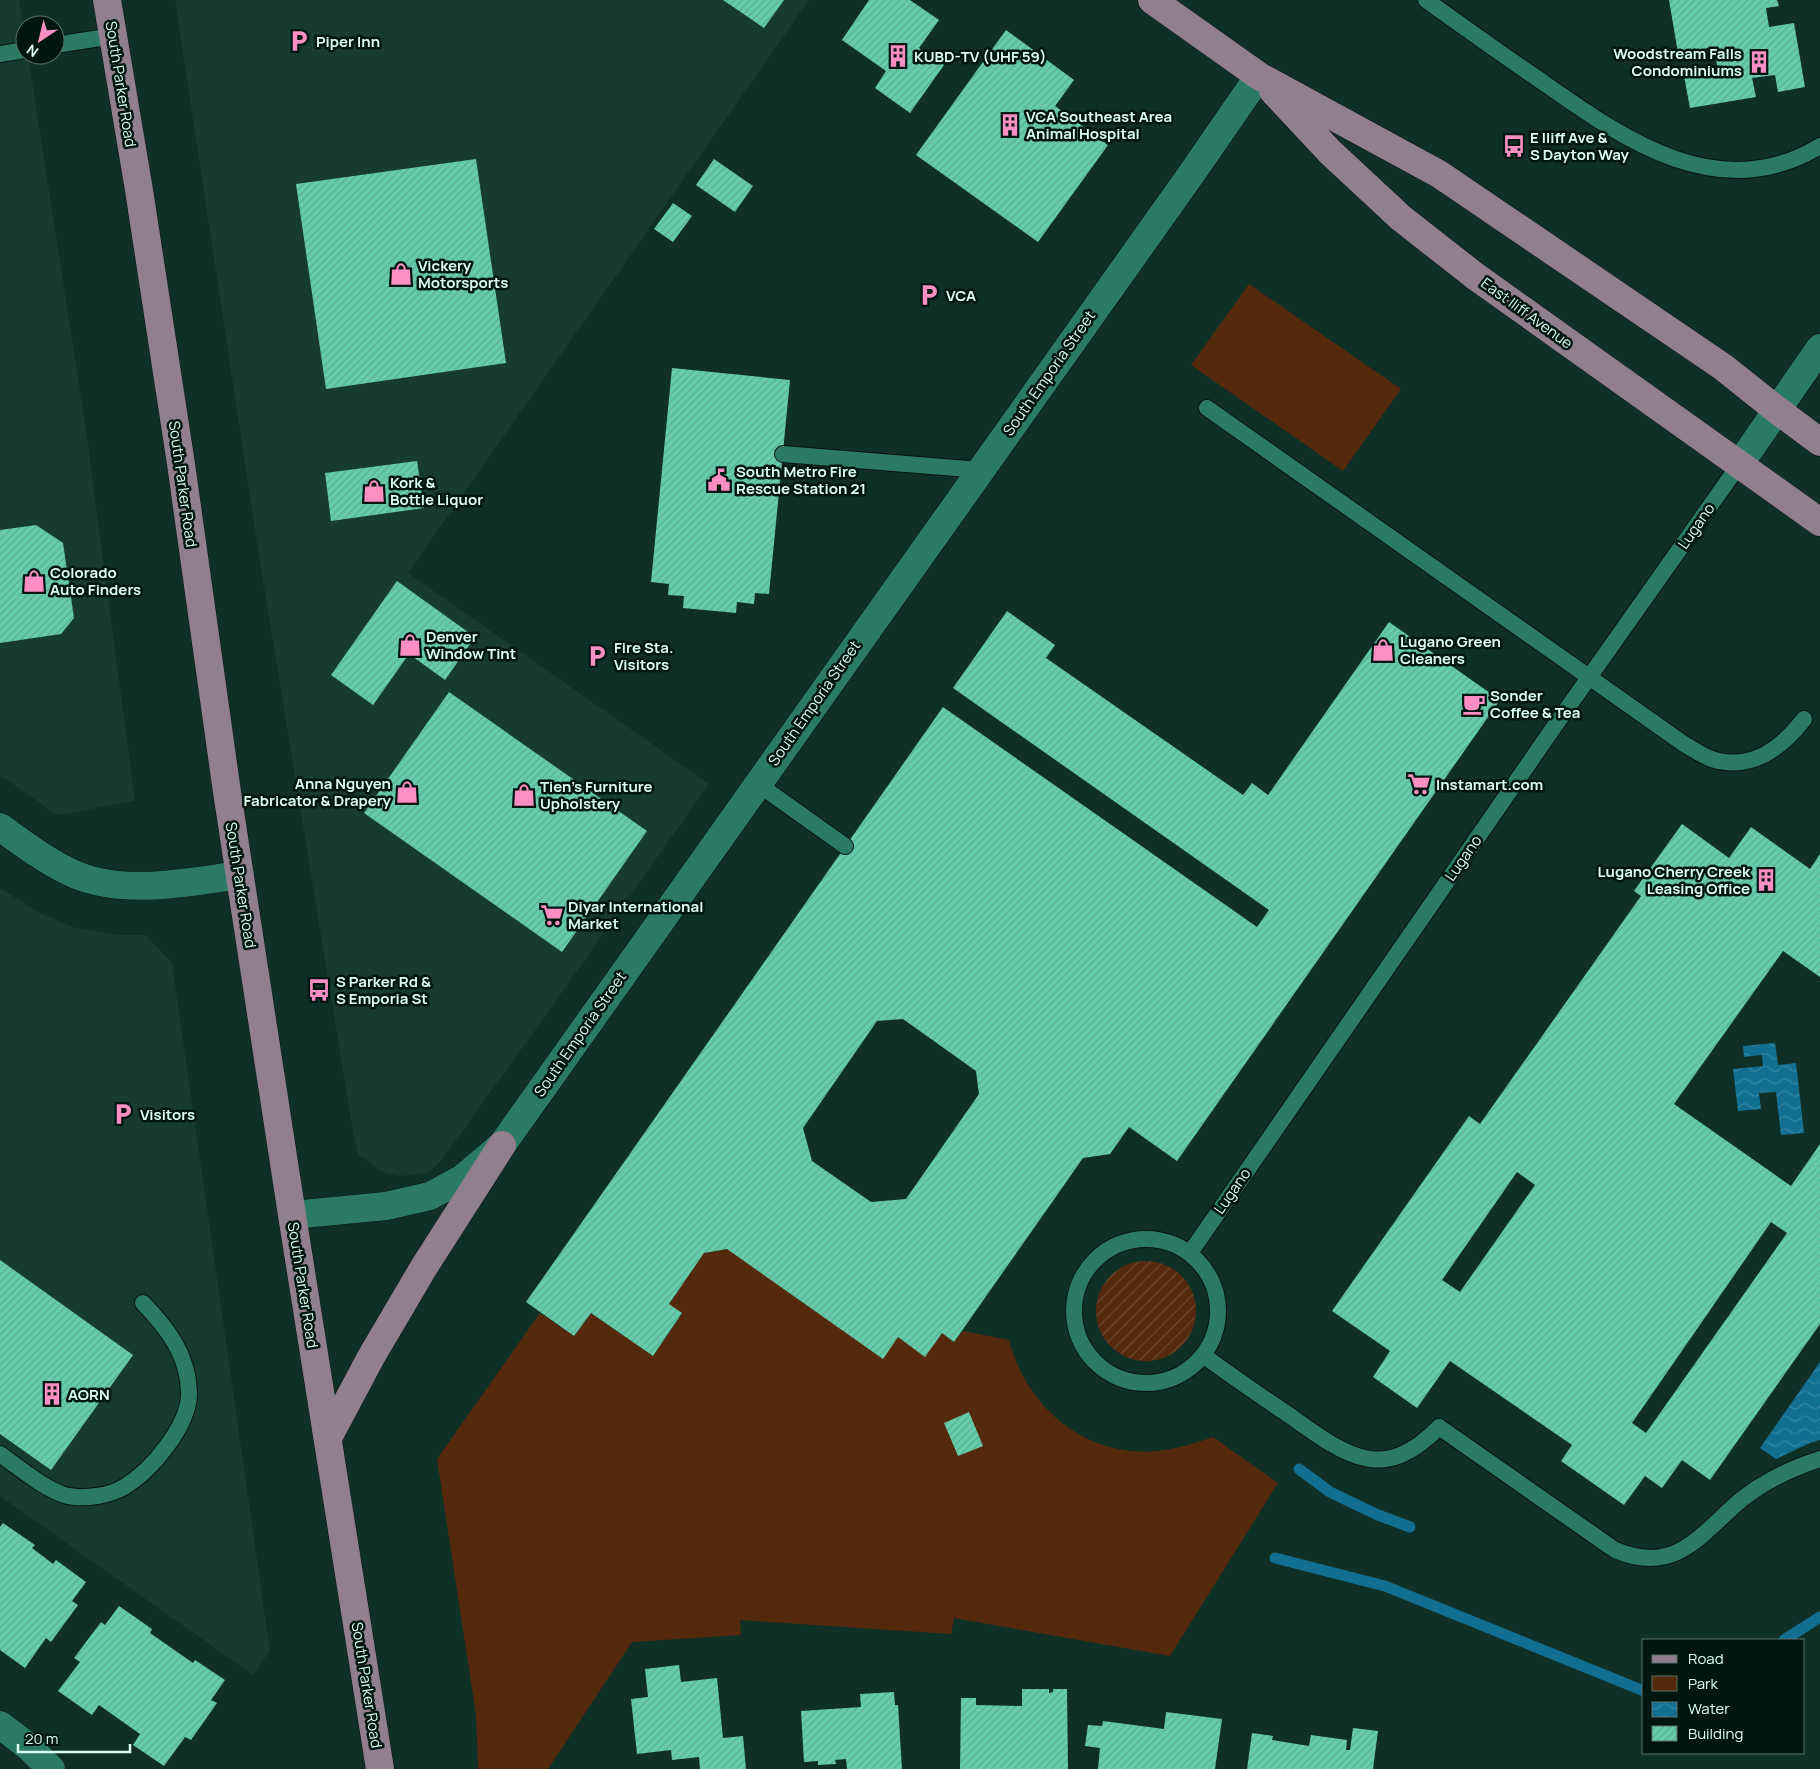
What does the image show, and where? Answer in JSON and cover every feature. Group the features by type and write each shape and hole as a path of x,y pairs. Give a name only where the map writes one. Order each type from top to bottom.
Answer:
{"main road":[{"name":"South Parker Road","path":"107,0 139,190 181,464 240,875 380,1769"},
{"name":"East Iliff Avenue","path":"1152,0 1259,76 1439,174 1723,367 1820,442"},
{"name":"East Iliff Avenue","path":"1259,76 1330,152 1401,218 1475,276 1820,522"},
{"path":"328,1438 371,1357 424,1267 502,1145"}],"street":[{"name":"South Emporia Street","path":"292,1215 386,1206 430,1196 464,1178 502,1145 1259,76"},
{"path":"1739,465 1820,348"},
{"path":"0,827 63,869 104,883 164,885 240,875"},
{"path":"0,1725 29,1747 51,1769"}],"lane":[{"path":"1426,0 1591,116 1634,142 1669,158 1715,169 1754,168 1781,163 1820,146"},
{"path":"65,43 113,36"},
{"path":"0,54 15,52"},
{"path":"1207,408 1684,744 1718,761 1746,761 1768,753 1788,738 1804,719"},
{"path":"783,454 980,470"},
{"name":"Lugano","path":"1190,1253 1590,676 1739,465"},
{"path":"758,784 845,846"},
{"path":"1145,1238 1173,1244 1190,1253 1205,1270 1218,1300 1215,1330 1204,1356 1180,1376 1151,1383 1128,1381 1105,1370 1097,1364 1082,1344 1075,1323 1076,1294 1088,1270 1104,1252 1116,1246 1145,1238"},
{"path":"0,1454 40,1482 68,1496 107,1494 123,1488 148,1467 181,1423 186,1410 189,1392 184,1362 173,1338 143,1303"},
{"path":"1204,1356 1325,1440 1353,1455 1374,1459 1396,1457 1416,1449 1439,1427 1615,1550 1632,1557 1662,1558 1677,1553 1692,1543 1743,1499 1775,1478 1820,1459"}],"shaded area":[{"path":"0,0 19,0 22,15 15,15 15,65 30,65 85,423 135,801 57,815 0,775"},
{"path":"175,0 809,0 408,573 709,784 440,1162 429,1172 397,1176 381,1171 358,1154 353,1132 257,543"},
{"name":"AORN","path":"0,888 40,913 73,927 117,935 146,935 172,963 270,1651 253,1675 0,1496"}],"green space":[{"path":"1249,284 1401,389 1343,471 1191,365"},
{"path":"727,1249 898,1337 925,1356 942,1333 954,1342 963,1331 1009,1340 1017,1364 1029,1387 1063,1423 1084,1437 1107,1446 1132,1451 1158,1451 1186,1446 1213,1437 1278,1483 1170,1656 954,1618 951,1634 740,1620 741,1635 632,1642 548,1769 478,1769 476,1715 437,1459 540,1313 574,1336 591,1313 653,1356 682,1314 669,1304 704,1253"},
{"path":"1146,1261 1156,1262 1174,1269 1188,1283 1195,1301 1195,1321 1188,1339 1174,1353 1156,1360 1146,1361 1136,1360 1118,1353 1104,1339 1097,1321 1096,1311 1097,1301 1104,1283 1118,1269 1136,1262"}],"water":[{"path":"1775,1043 1778,1065 1796,1063 1804,1133 1781,1135 1776,1092 1759,1093 1761,1109 1738,1111 1733,1069 1763,1066 1762,1055 1744,1057 1743,1046"},
{"path":"1820,1362 1820,1440 1776,1459 1760,1448"}],"building":[{"path":"723,0 784,0 764,28"},
{"name":"KUBD-TV (UHF 59)","path":"869,0 910,0 939,20 919,48 944,65 910,113 875,88 886,71 842,40"},
{"name":"Woodstream Falls Condominiums","path":"1669,0 1777,0 1779,6 1766,8 1769,27 1794,23 1805,87 1778,92 1775,75 1752,78 1756,97 1690,108 1684,76 1718,70 1714,47 1678,53"},
{"name":"VCA Southeast Area Animal Hospital","path":"1006,30 1074,80 1055,106 1108,145 1038,242 916,155"},
{"name":"Vickery Motorsports","path":"476,159 506,363 326,389 296,184"},
{"path":"714,159 753,186 735,212 696,185"},
{"path":"673,203 692,216 673,242 654,229"},
{"path":"672,368 790,380 769,594 755,593 754,604 737,602 736,613 683,608 684,596 668,595 669,584 651,582"},
{"name":"Kork & Bottle Liquor","path":"417,461 424,508 331,521 325,473"},
{"name":"Colorado Auto Finders","path":"36,525 63,543 74,618 61,634 0,643 0,530"},
{"name":"Denver Window Tint","path":"397,581 475,637 445,680 409,654 373,705 331,675"},
{"path":"1007,611 1055,645 1046,658 1243,795 1252,783 1268,795 1389,622 1500,700 1177,1161 1129,1127 1110,1154 1083,1158 954,1342 942,1333 925,1357 898,1337 883,1359 727,1249 704,1253 669,1304 682,1313 653,1356 591,1313 574,1336 526,1302 943,707 1257,927 1269,910 953,688","holes":["903,1019 976,1071 979,1094 906,1199 871,1202 812,1161 803,1128 877,1021"]},
{"path":"449,692 647,831 562,952 364,813"},
{"path":"1682,824 1729,858 1751,827 1810,869 1820,854 1820,977 1783,951 1674,1104 1791,1186 1820,1144 1820,1324 1710,1480 1682,1460 1662,1488 1645,1476 1624,1505 1561,1461 1572,1445 1450,1361 1417,1408 1373,1377 1390,1351 1332,1311 1469,1116 1480,1124 1641,896 1634,891","holes":["1517,1172 1535,1185 1460,1292 1442,1280","1771,1222 1787,1233 1646,1433 1632,1423"]},
{"name":"AORN","path":"0,1260 133,1355 51,1470 0,1434"},
{"path":"969,1412 983,1446 958,1456 944,1423"},
{"path":"3,1523 35,1545 32,1548 53,1564 56,1560 86,1582 72,1601 78,1605 51,1642 46,1638 25,1668 0,1650 0,1527"},
{"path":"119,1606 152,1629 150,1633 193,1663 195,1660 225,1680 211,1700 217,1703 191,1740 185,1737 164,1766 133,1745 140,1734 99,1705 92,1715 58,1691 80,1662 74,1658 101,1622 105,1625"},
{"path":"679,1665 681,1682 717,1678 723,1738 743,1736 746,1769 700,1769 699,1757 672,1760 671,1750 637,1754 631,1699 648,1697 645,1669"},
{"path":"1022,1689 1049,1689 1049,1693 1053,1692 1053,1689 1067,1689 1068,1769 960,1769 961,1698 976,1698 976,1705 1022,1706"},
{"path":"894,1692 895,1705 898,1705 902,1769 847,1769 846,1759 835,1760 836,1764 818,1765 818,1761 804,1762 801,1711 861,1707 860,1694"},
{"path":"1166,1712 1222,1719 1215,1769 1098,1769 1100,1748 1085,1746 1088,1725 1102,1726 1103,1721 1164,1729"},
{"path":"1353,1728 1378,1731 1373,1769 1247,1769 1252,1733 1273,1736 1272,1740 1309,1746 1311,1735 1347,1740 1346,1750 1350,1750"}],"waterway":[{"path":"1299,1469 1330,1492 1378,1515 1410,1527"},
{"path":"1275,1558 1385,1586 1642,1690"},
{"path":"1786,1639 1820,1617"}],"place":[{"name":"Piper Inn","path":"299,41"},
{"name":"KUBD-TV (UHF 59)","path":"898,56"},
{"name":"Woodstream Falls Condominiums","path":"1759,62"},
{"name":"VCA Southeast Area Animal Hospital","path":"1010,125"},
{"name":"E Iliff Ave & S Dayton Way","path":"1514,146"},
{"name":"Vickery Motorsports","path":"401,274"},
{"name":"VCA","path":"929,295"},
{"name":"South Metro Fire Rescue Station 21","path":"719,480"},
{"name":"Kork & Bottle Liquor","path":"374,491"},
{"name":"Colorado Auto Finders","path":"34,581"},
{"name":"Denver Window Tint","path":"410,645"},
{"name":"Lugano Green Cleaners","path":"1383,650"},
{"name":"Fire Sta. Visitors","path":"597,656"},
{"name":"Sonder Coffee & Tea","path":"1474,704"},
{"name":"Instamart.com","path":"1419,784"},
{"name":"Anna Nguyen Fabricator & Drapery","path":"407,792"},
{"name":"Tien's Furniture Upholstery","path":"524,795"},
{"name":"Lugano Cherry Creek Leasing Office","path":"1766,880"},
{"name":"Diyar International Market","path":"552,915"},
{"name":"S Parker Rd & S Emporia St","path":"319,990"},
{"name":"Visitors","path":"123,1114"},
{"name":"AORN","path":"52,1394"}]}
